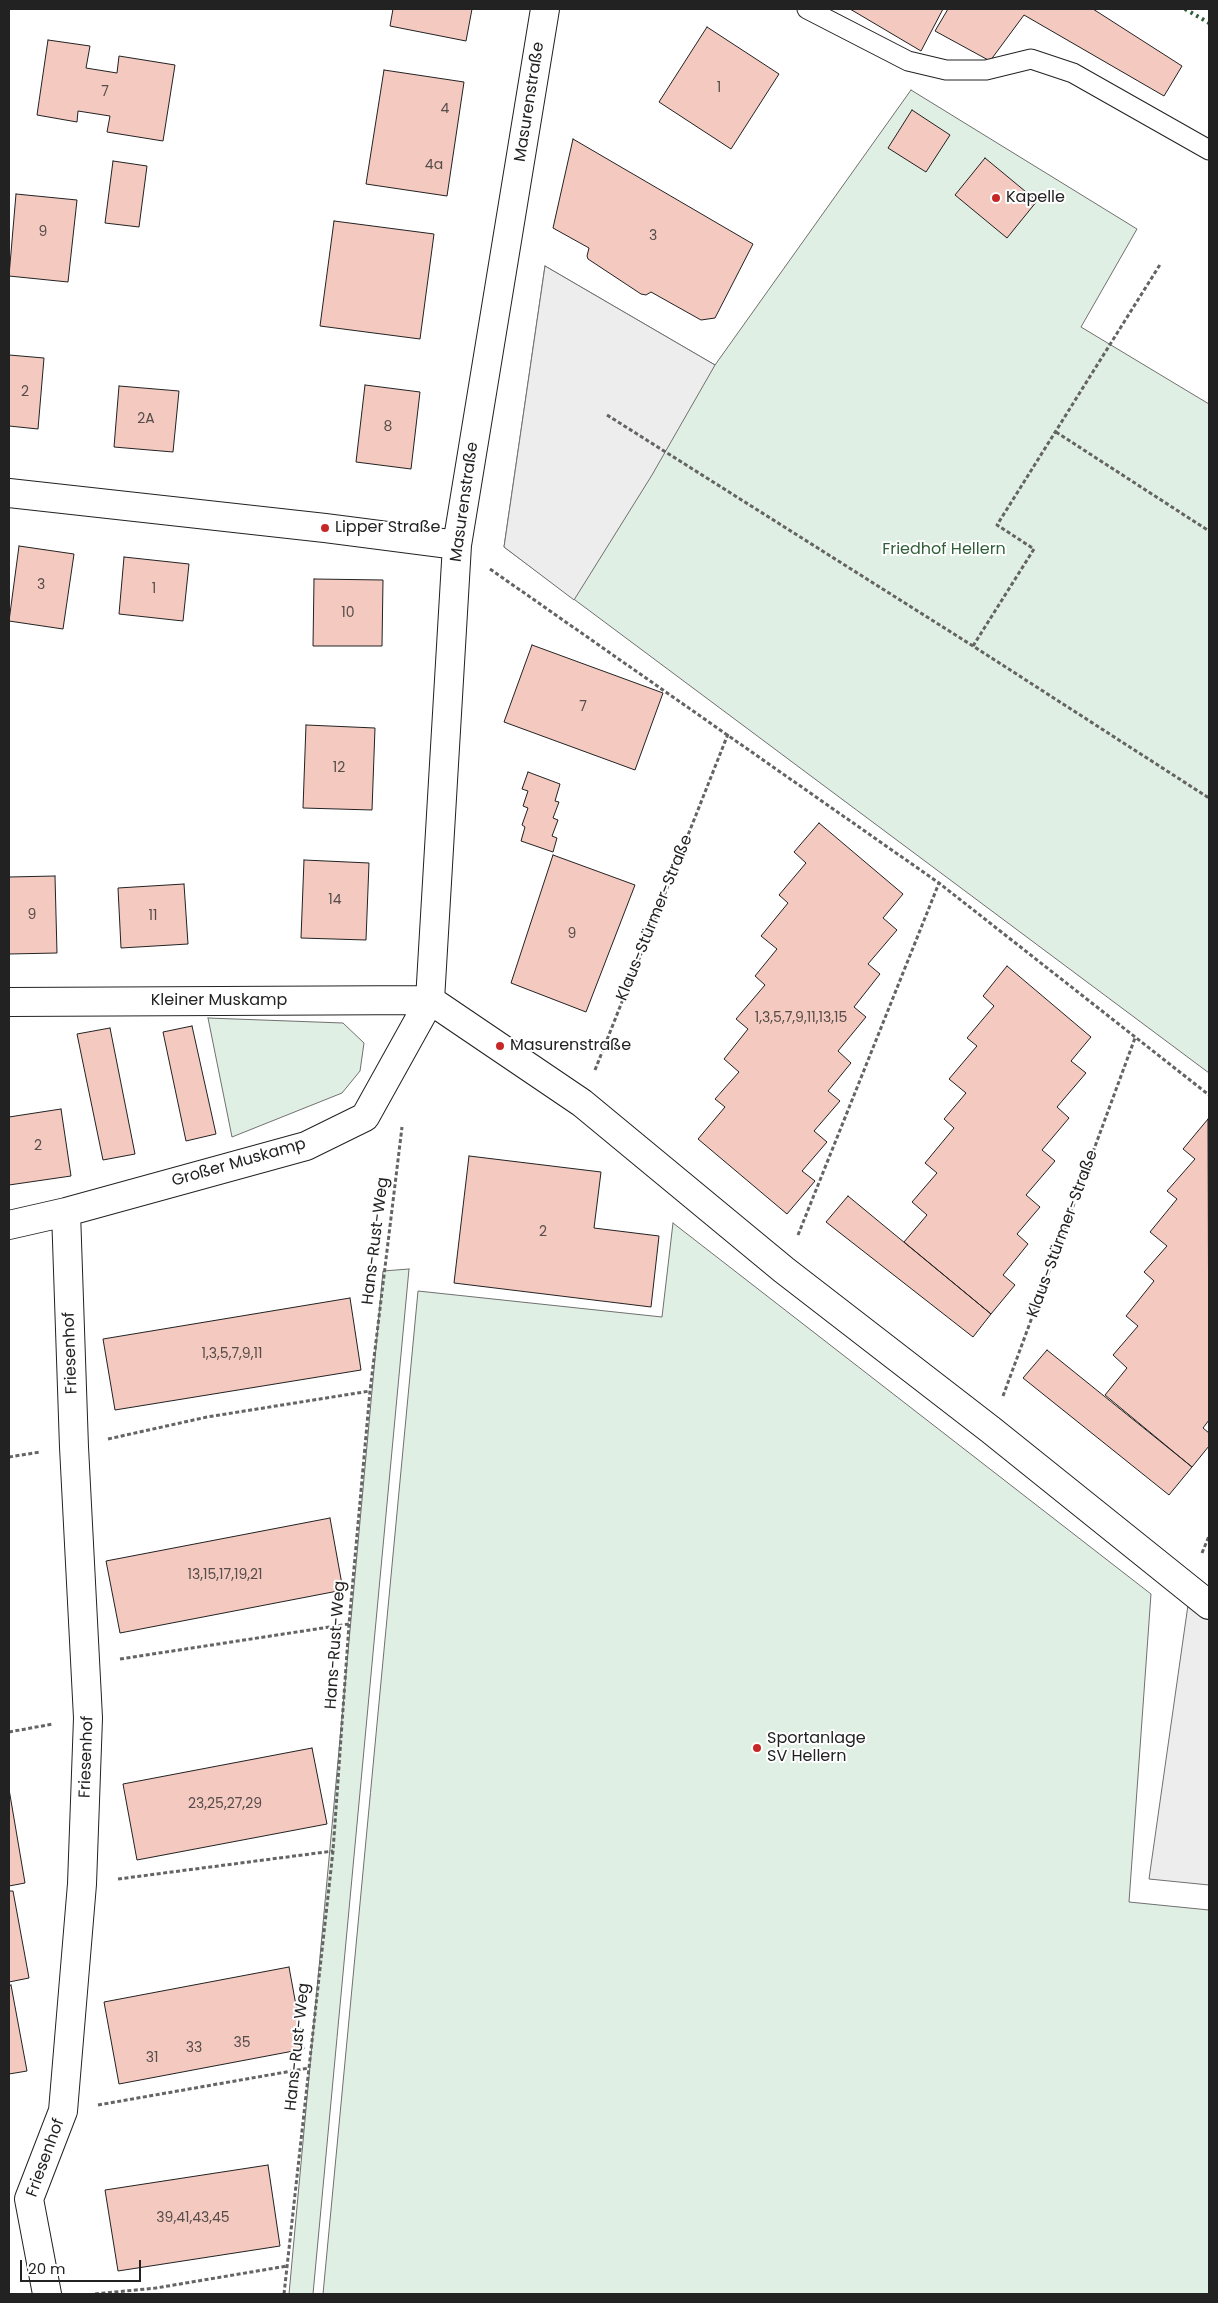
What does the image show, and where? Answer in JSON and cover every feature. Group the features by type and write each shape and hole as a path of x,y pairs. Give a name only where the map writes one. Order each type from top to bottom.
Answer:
{"street":[{"name":"Masurenstraße","path":"430,1000 457,546 546,9"},
{"path":"9,493 325,528 457,546"},
{"path":"430,1000 582,1103 784,1270 991,1430 1209,1605"},
{"name":"Kleiner Muskamp","path":"9,1002 430,1000"},
{"name":"Großer Muskamp","path":"9,1226 306,1146 365,1117 430,1000"},
{"name":"Friesenhof","path":"47,2294 29,2199 63,2112 82,1884 88,1718 87,1663 74,1447 66,1212"}],"lane":[{"path":"807,9 908,61 946,70 986,70 1031,59 1073,73 1209,150"}],"path":[{"path":"973,646 1034,549 997,525 1161,263"},
{"path":"607,415 973,646 1209,798"},
{"path":"1056,432 1209,531"},
{"path":"457,546 939,883 1209,1095"},
{"name":"Klaus-Stürmer-Straße","path":"582,1103 728,734"},
{"path":"784,1270 939,883"},
{"name":"Klaus-Stürmer-Straße","path":"991,1430 1136,1038"},
{"name":"Hans-Rust-Weg","path":"284,2294 333,1851 349,1624 370,1391 402,1126"},
{"path":"74,1447 207,1417 370,1391"},
{"path":"87,1663 349,1624"},
{"path":"9,1732 88,1718"},
{"path":"82,1884 333,1851"},
{"path":"63,2112 309,2068"},
{"path":"95,2294 156,2288 287,2266"}],"green space":[{"name":"Friedhof Hellern","path":"911,90 1137,229 1081,327 1209,404 1209,1073 504,547 545,266 715,365"},
{"path":"208,1018 343,1023 364,1043 360,1071 342,1093 232,1137"},
{"name":"Sportanlage SV Hellern","path":"673,1223 1151,1594 1129,1902 1209,1910 1209,2294 323,2294 418,1291 662,1317"},
{"path":"409,1269 313,2294 289,2294 383,1271"}],"shaded area":[{"path":"545,266 715,365 652,475 574,600 504,547"},
{"path":"1188,1605 1209,1620 1209,1885 1149,1879"}],"building":[{"path":"393,9 472,9 466,41 390,26"},
{"path":"850,9 943,9 921,51"},
{"path":"948,9 1093,9 1182,66 1164,96 1024,15 990,61 935,31"},
{"path":"707,27 779,74 731,149 659,102"},
{"path":"48,40 90,46 86,68 117,73 119,56 175,65 163,141 107,132 110,116 78,111 77,122 37,115"},
{"path":"384,70 464,82 447,196 366,184"},
{"path":"912,110 950,135 926,172 888,148"},
{"path":"573,139 753,244 715,318 701,320 651,292 646,295 641,294 588,259 589,248 553,228"},
{"name":"Kapelle","path":"985,158 1037,201 1007,238 955,195"},
{"path":"113,161 147,166 139,227 105,223"},
{"path":"16,194 77,200 68,282 9,276"},
{"path":"334,221 434,234 420,339 320,326"},
{"path":"9,355 44,358 38,429 9,426"},
{"path":"365,385 420,392 411,469 356,462"},
{"path":"119,386 179,391 173,452 114,447"},
{"path":"19,546 74,554 63,629 9,621"},
{"path":"124,557 189,564 183,621 119,614"},
{"path":"314,579 383,580 382,646 313,646"},
{"path":"532,645 663,693 635,770 504,722"},
{"path":"306,725 375,728 372,810 303,808"},
{"path":"528,772 560,784 555,801 559,802 553,818 558,820 552,836 557,838 553,852 521,841 525,827 522,825 528,808 523,806 528,791 522,789"},
{"path":"819,823 903,894 883,918 897,930 868,964 880,974 854,1007 866,1017 838,1051 851,1063 828,1091 840,1101 814,1131 827,1142 802,1171 815,1181 787,1214 698,1139 725,1107 715,1099 739,1072 724,1059 748,1029 736,1019 765,985 755,976 777,949 761,936 788,903 779,895 806,863 794,852"},
{"path":"553,855 635,885 586,1012 511,983"},
{"path":"304,860 369,863 366,940 301,938"},
{"path":"55,876 57,953 9,954 9,877"},
{"path":"184,884 188,944 121,948 118,888"},
{"path":"1007,966 1091,1037 1071,1061 1086,1073 1057,1107 1069,1118 1042,1150 1055,1161 1026,1195 1040,1207 1017,1234 1028,1244 1003,1275 1015,1285 991,1314 904,1242 927,1215 912,1202 937,1173 925,1163 954,1128 944,1119 966,1093 949,1079 977,1046 967,1038 994,1006 983,996"},
{"path":"192,1026 216,1134 186,1141 163,1032"},
{"path":"110,1028 135,1154 103,1160 77,1034"},
{"path":"61,1109 71,1176 9,1185 9,1117"},
{"path":"1208,1119 1209,1420 1203,1428 1209,1433 1209,1446 1192,1467 1105,1395 1127,1368 1113,1355 1138,1326 1126,1316 1154,1281 1144,1272 1167,1246 1150,1232 1177,1199 1167,1191 1195,1159 1183,1149"},
{"path":"469,1156 601,1172 594,1228 659,1236 651,1307 454,1283"},
{"path":"848,1196 991,1314 973,1337 826,1222"},
{"path":"350,1298 361,1370 115,1410 103,1339"},
{"path":"1047,1350 1192,1467 1169,1495 1023,1378"},
{"path":"330,1518 343,1590 120,1633 106,1561"},
{"path":"312,1748 327,1824 137,1860 123,1784"},
{"path":"9,1789 25,1883 9,1886"},
{"path":"9,1891 13,1891 29,1978 9,1982"},
{"path":"289,1967 304,2049 119,2084 104,2002"},
{"path":"11,1985 27,2071 9,2074 9,1986"},
{"path":"268,2165 280,2246 118,2271 105,2190"}],"hedge":[{"path":"1185,9 1209,23"}],"place":[{"name":"Kapelle","path":"996,198"},
{"name":"Lipper Straße","path":"325,528"},
{"name":"Masurenstraße","path":"500,1046"},
{"name":"Sportanlage SV Hellern","path":"757,1748"}]}
